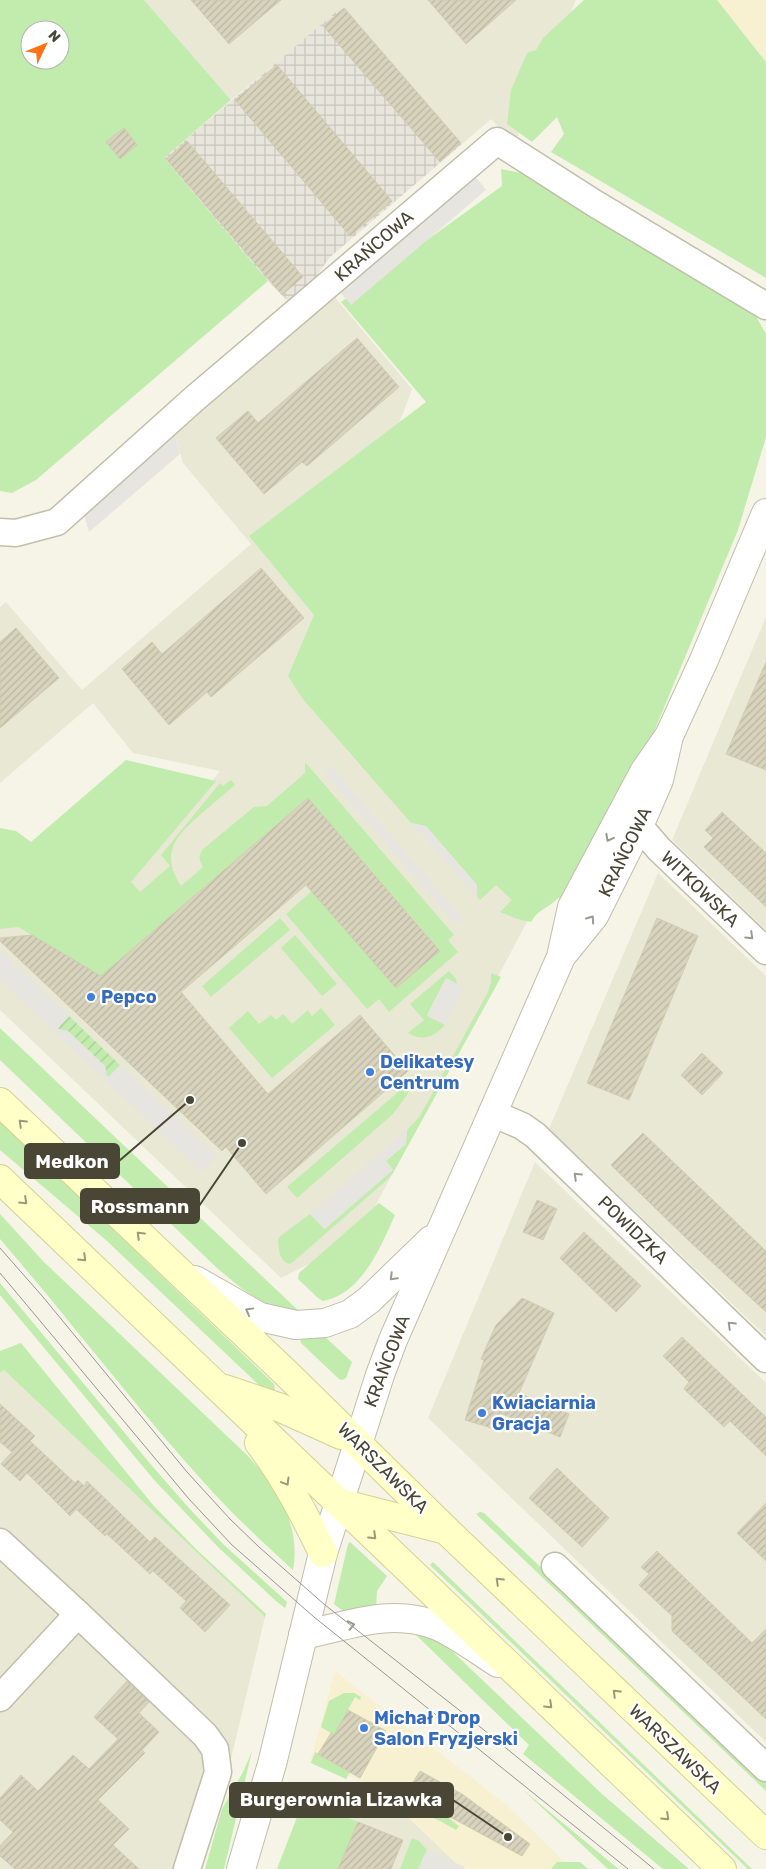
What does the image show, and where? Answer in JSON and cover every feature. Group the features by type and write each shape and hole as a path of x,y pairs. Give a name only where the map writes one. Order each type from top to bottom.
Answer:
{"main road":[{"name":"WARSZAWSKA","path":"0,1102 286,1373 446,1530 766,1835"},
{"path":"0,1179 722,1869"},
{"path":"281,1408 288,1402 291,1393 286,1373"},
{"path":"216,1386 281,1408 358,1443"},
{"path":"216,1386 277,1467 299,1504 324,1553"},
{"path":"338,1502 446,1530"}],"street":[{"name":"KRAŃCOWA","path":"0,532 16,533 56,522 194,399 497,141 594,203 766,306"},
{"name":"KRAŃCOWA","path":"240,1869 272,1764 338,1502 393,1340 560,957 572,907 644,772 669,736 766,513"},
{"name":"KRAŃCOWA","path":"560,957 594,916 639,826 659,780 669,736"},
{"name":"WITKOWSKA","path":"632,794 634,816 639,826 659,849 766,951"},
{"name":"POWIDZKA","path":"492,1113 522,1126 535,1135 766,1359"},
{"path":"175,1269 260,1317 296,1325 325,1323 350,1314 369,1300 440,1230"},
{"path":"0,1542 204,1735 215,1749 218,1772 187,1869"},
{"path":"555,1566 766,1768"},
{"path":"0,1698 78,1614"},
{"path":"303,1635 386,1617 406,1617 437,1626 513,1671"}],"shaded area":[{"path":"144,0 576,0 515,142 491,119 462,144 343,7 231,100"},
{"path":"717,0 766,0 766,62"},
{"path":"343,6 462,144 329,258 314,280 289,302 268,281 164,158"},
{"path":"476,177 486,190 351,305 338,290 465,183"},
{"path":"333,295 412,389 314,615 534,909 357,1240 281,1278 0,1010 0,902 77,948 220,771 133,753 93,703 0,783 0,607 6,602 82,690 251,544 183,463 174,432"},
{"path":"174,432 180,454 89,532 82,509"},
{"path":"766,617 766,930 672,840"},
{"path":"328,763 467,924 453,921 326,775"},
{"path":"411,823 426,826 477,885 477,897"},
{"path":"658,873 766,976 766,1336 549,1129"},
{"path":"0,951 69,1016 58,1028 68,1031 105,1066 107,1076 110,1076 120,1065 217,1156 202,1172 0,980"},
{"path":"446,978 464,988 445,1025 427,1016"},
{"path":"407,1130 406,1144 386,1161 393,1170 324,1229 310,1214"},
{"path":"535,1162 766,1383 766,1742 428,1418"},
{"path":"0,1366 265,1617 219,1809 200,1869 0,1869"},
{"path":"335,1671 503,1802 572,1869 462,1869 377,1787 310,1762"},
{"path":"377,1787 462,1869 315,1869 327,1838"},
{"path":"427,1850 465,1867 464,1869 418,1869"}],"green space":[{"path":"0,0 144,0 231,100 164,158 268,281 36,480 12,493 0,491"},
{"path":"584,0 717,0 766,62 766,278 551,152 564,134 557,117 532,142 507,124 511,90 527,53 536,50 543,38"},
{"path":"501,169 521,173 754,313 766,334 766,437 738,530 633,782 566,901 558,898 536,915 531,922 500,912 512,900 496,885 480,900 477,897 477,885 426,826 411,823 302,698 288,676 314,615 249,536 426,402 341,302 502,186"},
{"path":"126,760 216,781 131,882 140,892 170,866 161,855 220,783 223,786 231,780 235,785 193,821 174,845 171,863 181,886 203,867 200,854 203,849 254,807 267,806 305,773 305,762 454,935 448,940 458,952 389,1012 379,999 367,1009 286,914 312,891 396,988 440,950 308,798 101,976 18,927 0,929 0,828 16,831 31,842"},
{"path":"280,918 290,930 211,997 202,986"},
{"path":"295,935 337,984 322,996 281,948"},
{"path":"449,971 456,979 457,984 446,978 427,1015 445,1025 437,1033 428,1037 413,1036 408,1033 424,1020 410,1004"},
{"path":"491,973 501,977 393,1173 293,1262 290,1264 283,1260 280,1254 278,1238 310,1214 325,1229 393,1170 386,1161 406,1144 407,1130 420,1116 488,992"},
{"path":"321,1008 335,1025 272,1078 229,1028 248,1011 259,1024 271,1015 276,1020 283,1014 292,1024 308,1010 312,1016"},
{"path":"69,1016 120,1065 109,1076 107,1076 105,1066 68,1031 59,1030 58,1028"},
{"path":"0,1028 302,1314 273,1308 245,1291 218,1269 0,1060"},
{"path":"410,1082 412,1085 407,1095 393,1114 297,1198 287,1187"},
{"path":"0,1121 274,1384 275,1390 271,1391 262,1388 107,1241 0,1150"},
{"path":"379,1203 395,1215 368,1267 349,1289 337,1297 323,1301 318,1298 298,1279 299,1273"},
{"path":"0,1214 43,1261 259,1468 277,1494 290,1522 295,1553 293,1570 229,1509 182,1458 0,1239"},
{"path":"0,1283 188,1507 223,1544 287,1602 285,1608 218,1547 155,1481 0,1295"},
{"path":"323,1335 352,1362 346,1378 342,1380 301,1343 300,1339 303,1337"},
{"path":"21,1343 153,1505 197,1550 266,1614 265,1617 4,1370 0,1373 0,1351"},
{"path":"484,1513 766,1782 766,1791 476,1514"},
{"path":"350,1542 387,1576 377,1591 376,1609 352,1618 334,1604"},
{"path":"433,1562 752,1869 748,1869 430,1565"},
{"path":"412,1631 434,1639 453,1652 602,1794 689,1869 663,1869 523,1754 529,1745"},
{"path":"344,1693 354,1693 361,1697 360,1700 355,1697 334,1735 321,1727 329,1701"},
{"path":"252,1751 224,1869 205,1869 222,1809 243,1772"},
{"path":"315,1752 350,1772 346,1779 311,1763"},
{"path":"522,1789 610,1862 619,1869 608,1869"},
{"path":"405,1794 446,1816 459,1826 456,1830 401,1804"},
{"path":"304,1799 358,1822 338,1869 277,1869"},
{"path":"412,1838 419,1841 427,1850 418,1869 400,1869"},
{"path":"557,1862 580,1862 588,1869 551,1869"}],"building":[{"path":"191,0 281,0 229,44"},
{"path":"428,0 516,0 466,44"},
{"path":"344,8 461,143 440,162 323,26"},
{"path":"277,65 392,201 350,236 235,100"},
{"path":"124,128 137,145 120,159 106,142"},
{"path":"187,141 303,277 282,295 166,159"},
{"path":"357,338 399,387 307,466 302,462 264,494 216,438 248,411 258,423"},
{"path":"261,568 304,618 211,697 207,692 169,725 122,669 152,642 162,654"},
{"path":"16,628 59,678 0,728 0,642"},
{"path":"766,662 766,770 726,754"},
{"path":"308,798 440,951 396,988 306,885 181,992 268,1094 360,1015 408,1071 266,1194 226,1147 222,1151 0,941 0,938 32,935 101,976"},
{"path":"722,812 766,853 766,907 704,847 713,838 705,830"},
{"path":"657,918 698,936 629,1100 587,1083"},
{"path":"702,1053 723,1073 702,1095 681,1075"},
{"path":"643,1133 766,1251 766,1312 611,1165"},
{"path":"537,1200 557,1209 543,1240 523,1232"},
{"path":"584,1232 641,1286 616,1312 560,1258"},
{"path":"522,1298 554,1313 519,1393 569,1414 560,1437 500,1413 495,1429 465,1420 484,1360 481,1359 496,1325"},
{"path":"682,1337 766,1417 766,1456 730,1421 724,1427 684,1389 689,1382 663,1356"},
{"path":"0,1404 35,1436 30,1441 75,1483 78,1480 84,1486 87,1481 150,1542 155,1537 230,1605 205,1632 180,1608 186,1601 153,1571 150,1574 107,1534 105,1536 76,1509 70,1516 27,1473 20,1481 1,1464 12,1452 0,1442"},
{"path":"557,1468 609,1518 582,1547 529,1498"},
{"path":"766,1503 766,1561 737,1533"},
{"path":"657,1551 752,1643 766,1629 766,1719 672,1631 672,1616 639,1585 649,1574 641,1567"},
{"path":"127,1681 149,1702 139,1713 159,1732 142,1750 145,1753 98,1800 129,1829 113,1845 139,1869 15,1869 0,1856 0,1846 13,1832 0,1820 0,1798 21,1775 38,1791 73,1755 89,1769 118,1739 94,1717"},
{"path":"348,1710 386,1731 360,1778 318,1754 331,1733 334,1735"},
{"path":"420,1771 462,1794 530,1844 522,1856 406,1793"},
{"path":"358,1822 403,1840 391,1869 338,1869"}],"tram line":[{"path":"0,1248 43,1297 187,1472 230,1519 259,1547 325,1605 468,1717 654,1869"},
{"path":"0,1273 189,1499 232,1545 314,1617 628,1869"}],"place":[{"name":"Pepco","path":"91,997"},
{"name":"Delikatesy Centrum","path":"370,1072"},
{"name":"Medkon","path":"190,1100"},
{"name":"Rossmann","path":"242,1143"},
{"name":"Kwiaciarnia Gracja","path":"482,1413"},
{"name":"Michał Drop Salon Fryzjerski","path":"364,1728"},
{"name":"Burgerownia Lizawka","path":"508,1837"}]}
